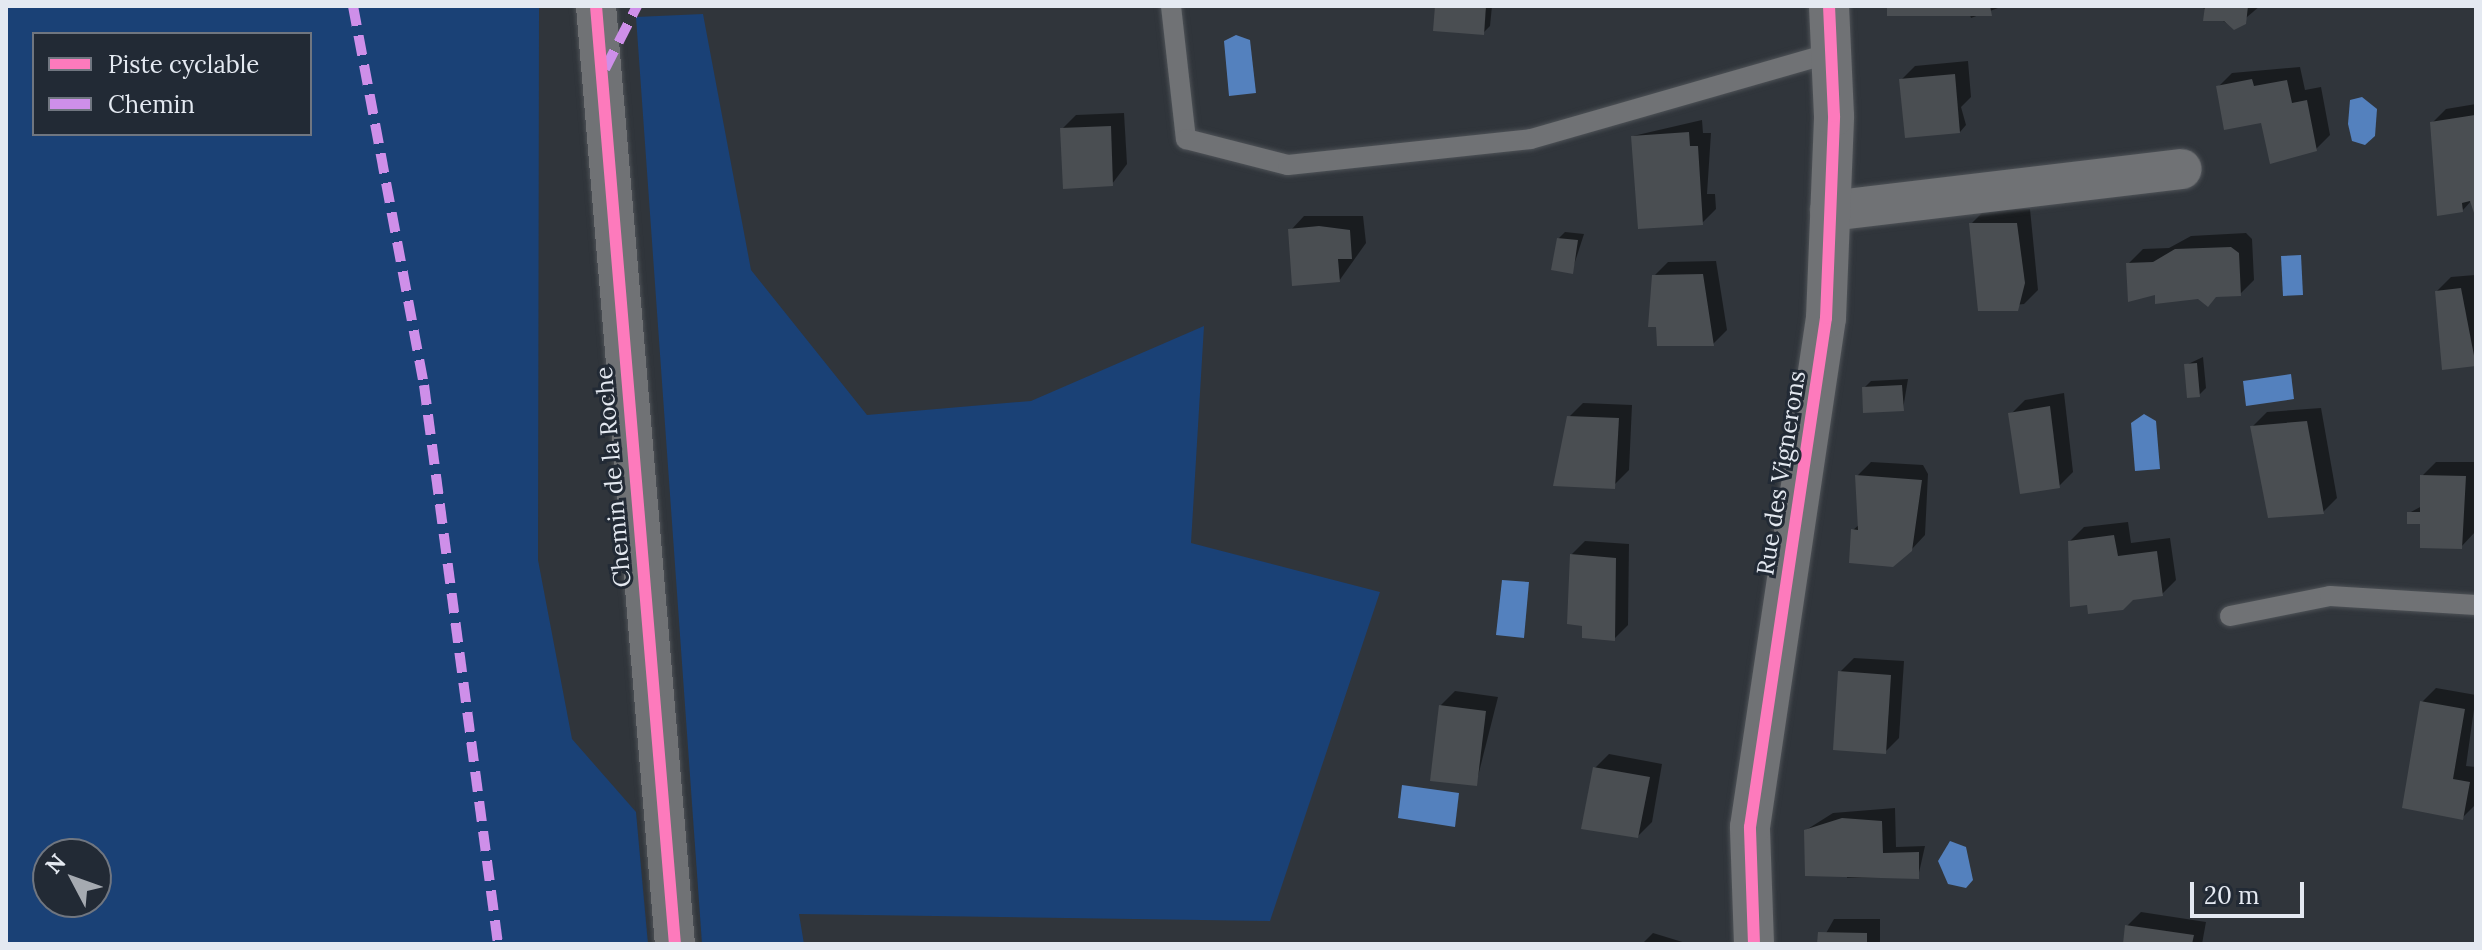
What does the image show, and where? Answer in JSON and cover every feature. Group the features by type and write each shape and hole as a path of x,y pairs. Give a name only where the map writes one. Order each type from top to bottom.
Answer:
{"street":[{"name":"Chemin de la Roche","path":"596,6 675,944"},
{"name":"Rue des Vignerons","path":"1754,944 1750,827 1826,318 1830,211 1829,6"},
{"path":"1830,211 2181,169"}],"lane":[{"path":"1171,6 1186,139 1288,165 1531,139 1831,53"},
{"path":"2230,616 2330,596 2476,605"}],"shaded area":[{"path":"6,6 539,6 538,560 572,739 636,812 648,944 6,944"},
{"path":"703,14 751,270 867,415 1031,401 1204,326 1191,543 1380,592 1270,921 799,914 804,944 702,944 636,17"},
{"path":"1236,35 1250,40 1256,93 1229,96 1224,41"},
{"path":"2362,97 2377,109 2375,136 2365,145 2352,141 2348,124 2350,100"},
{"path":"2301,255 2303,295 2283,296 2281,256"},
{"path":"2291,374 2294,399 2246,406 2243,381"},
{"path":"2144,414 2156,421 2160,469 2135,471 2131,423"},
{"path":"1502,580 1529,582 1524,638 1496,635"},
{"path":"1402,785 1459,793 1455,827 1398,818"},
{"path":"1950,841 1966,847 1973,880 1966,888 1948,884 1938,861"}],"building":[{"path":"1435,6 1486,6 1484,35 1433,31"},
{"path":"1887,6 1990,6 1992,16 1887,16"},
{"path":"2205,6 2248,6 2246,24 2234,30 2224,21 2203,21"},
{"path":"1955,74 1960,133 1905,138 1899,79"},
{"path":"2252,79 2254,86 2287,80 2292,103 2307,100 2317,151 2270,164 2261,123 2224,130 2216,86"},
{"path":"2475,115 2476,219 2470,201 2462,203 2463,212 2437,216 2430,122"},
{"path":"1111,126 1113,186 1063,189 1060,128"},
{"path":"1689,132 1690,146 1698,146 1703,225 1638,229 1631,136"},
{"path":"1969,223 2017,223 2025,283 2018,311 1978,311"},
{"path":"1319,226 1350,230 1352,259 1338,259 1340,282 1292,286 1288,229"},
{"path":"1557,238 1578,240 1573,274 1551,270"},
{"path":"2231,247 2239,253 2241,296 2216,297 2208,307 2198,299 2155,304 2155,295 2128,302 2126,263 2153,262 2175,249"},
{"path":"1703,274 1714,346 1657,346 1656,327 1648,327 1652,275"},
{"path":"2461,288 2476,366 2442,370 2435,291"},
{"path":"2197,363 2200,397 2187,398 2184,364"},
{"path":"1902,385 1904,411 1863,413 1862,387"},
{"path":"2050,406 2060,488 2020,494 2008,413"},
{"path":"1567,416 1619,418 1615,489 1553,486"},
{"path":"2307,421 2324,514 2268,518 2250,426"},
{"path":"1855,475 1922,480 1912,551 1893,567 1849,563 1851,529 1858,530"},
{"path":"2420,475 2466,476 2462,549 2420,548 2420,524 2407,524 2407,512 2420,512"},
{"path":"2114,535 2118,556 2157,551 2163,596 2133,600 2123,610 2088,614 2087,605 2070,607 2068,541"},
{"path":"1570,554 1616,558 1615,641 1582,638 1582,626 1567,624"},
{"path":"1838,671 1891,675 1886,754 1833,750"},
{"path":"2420,701 2465,709 2453,779 2470,782 2463,820 2402,808"},
{"path":"1439,705 1486,711 1477,786 1430,781"},
{"path":"1593,767 1650,777 1638,838 1581,829"},
{"path":"1842,818 1882,821 1883,853 1919,852 1919,879 1805,876 1804,830"},
{"path":"2125,925 2194,935 2192,944 2123,944"},
{"path":"1818,932 1867,933 1867,944 1817,944"}],"marked path":[{"path":"353,6 424,385 498,944"},
{"path":"605,69 637,6"}],"cycle path":[{"path":"596,6 675,944"},
{"path":"1754,944 1750,827 1826,318 1834,116 1829,6"}]}
